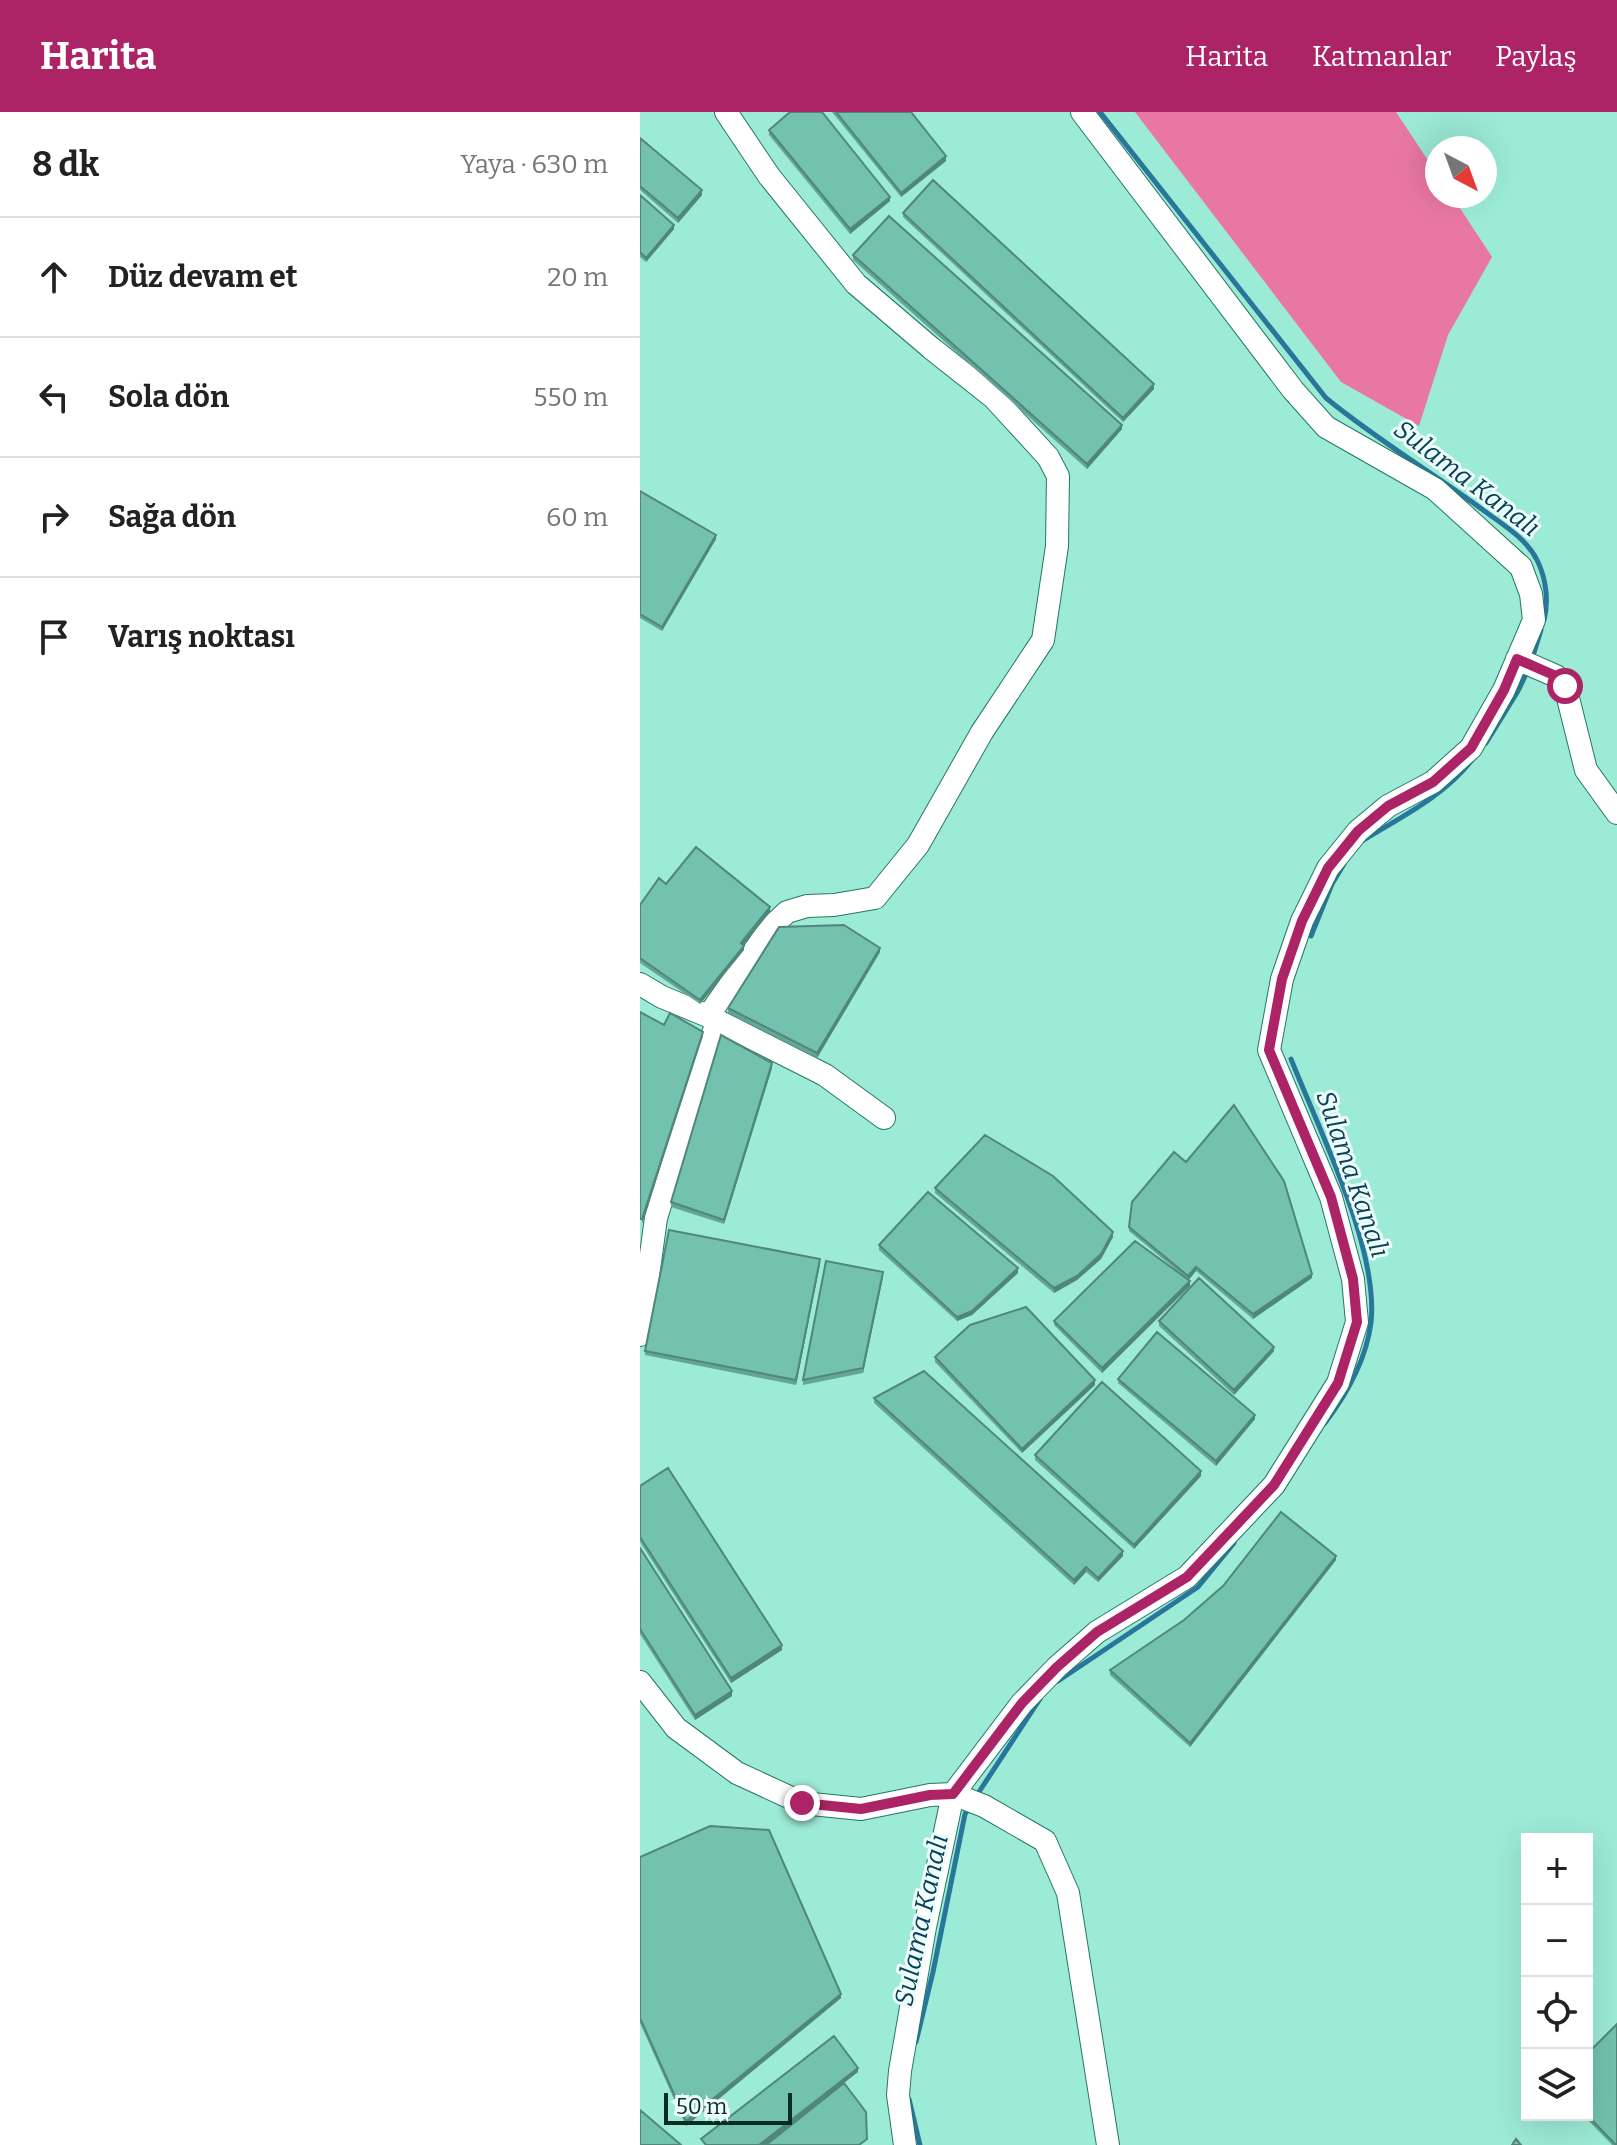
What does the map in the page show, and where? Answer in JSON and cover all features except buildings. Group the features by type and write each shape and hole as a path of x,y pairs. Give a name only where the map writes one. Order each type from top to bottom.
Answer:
{"street":[{"path":"640,1335 656,1218 713,1018 771,927 787,912 807,906 875,898 918,845 982,732 1043,640 1057,546 1058,476 1048,457 993,397 856,284 769,176 726,112"},
{"path":"905,2145 898,2095 900,2071 925,1927 953,1794 1022,1703 1057,1667 1097,1632 1187,1577 1274,1485 1338,1383 1357,1322 1353,1279 1331,1197 1269,1050 1282,979 1302,921 1328,868 1358,831 1388,806 1433,782 1471,748 1504,690 1534,620 1531,594 1521,567 1435,489 1326,427 1293,390 1082,112"},
{"path":"1517,659 1556,676 1565,686 1586,770 1617,813"},
{"path":"640,984 825,1075 884,1118"},
{"path":"640,1682 676,1728 737,1773 802,1803 861,1809 930,1795 953,1794 984,1806 1045,1841 1068,1893 1108,2145"}],"shaded area":[{"path":"1135,112 1396,112 1425,156 1425,208 1460,208 1492,257 1448,335 1419,426 1341,382"}],"waterway":[{"name":"Sulama Kanalı","path":"1100,112 1326,398 1506,526 1527,545 1537,560 1544,582 1544,620"},
{"name":"Sulama Kanalı","path":"1532,659 1541,630"},
{"name":"Sulama Kanalı","path":"1486,743 1527,672"},
{"name":"Sulama Kanalı","path":"1362,841 1435,796 1472,760"},
{"name":"Sulama Kanalı","path":"1311,936 1332,884 1344,864"},
{"name":"Sulama Kanalı","path":"1291,1059 1357,1225 1371,1293 1371,1323 1365,1350 1348,1388 1325,1423"},
{"name":"Sulama Kanalı","path":"1058,1681 1198,1587 1234,1543"},
{"name":"Sulama Kanalı","path":"975,1798 1040,1699"},
{"name":"Sulama Kanalı","path":"916,2042 965,1814 970,1807"},
{"name":"Sulama Kanalı","path":"909,2099 920,2145"}],"route":[{"path":"802,1803 861,1809 930,1795 953,1794 1022,1703 1057,1667 1097,1632 1187,1577 1274,1485 1338,1383 1357,1322 1353,1279 1331,1197 1269,1050 1282,979 1302,921 1328,868 1358,831 1388,806 1433,782 1471,748 1504,690 1517,659 1556,676 1565,686"}]}
